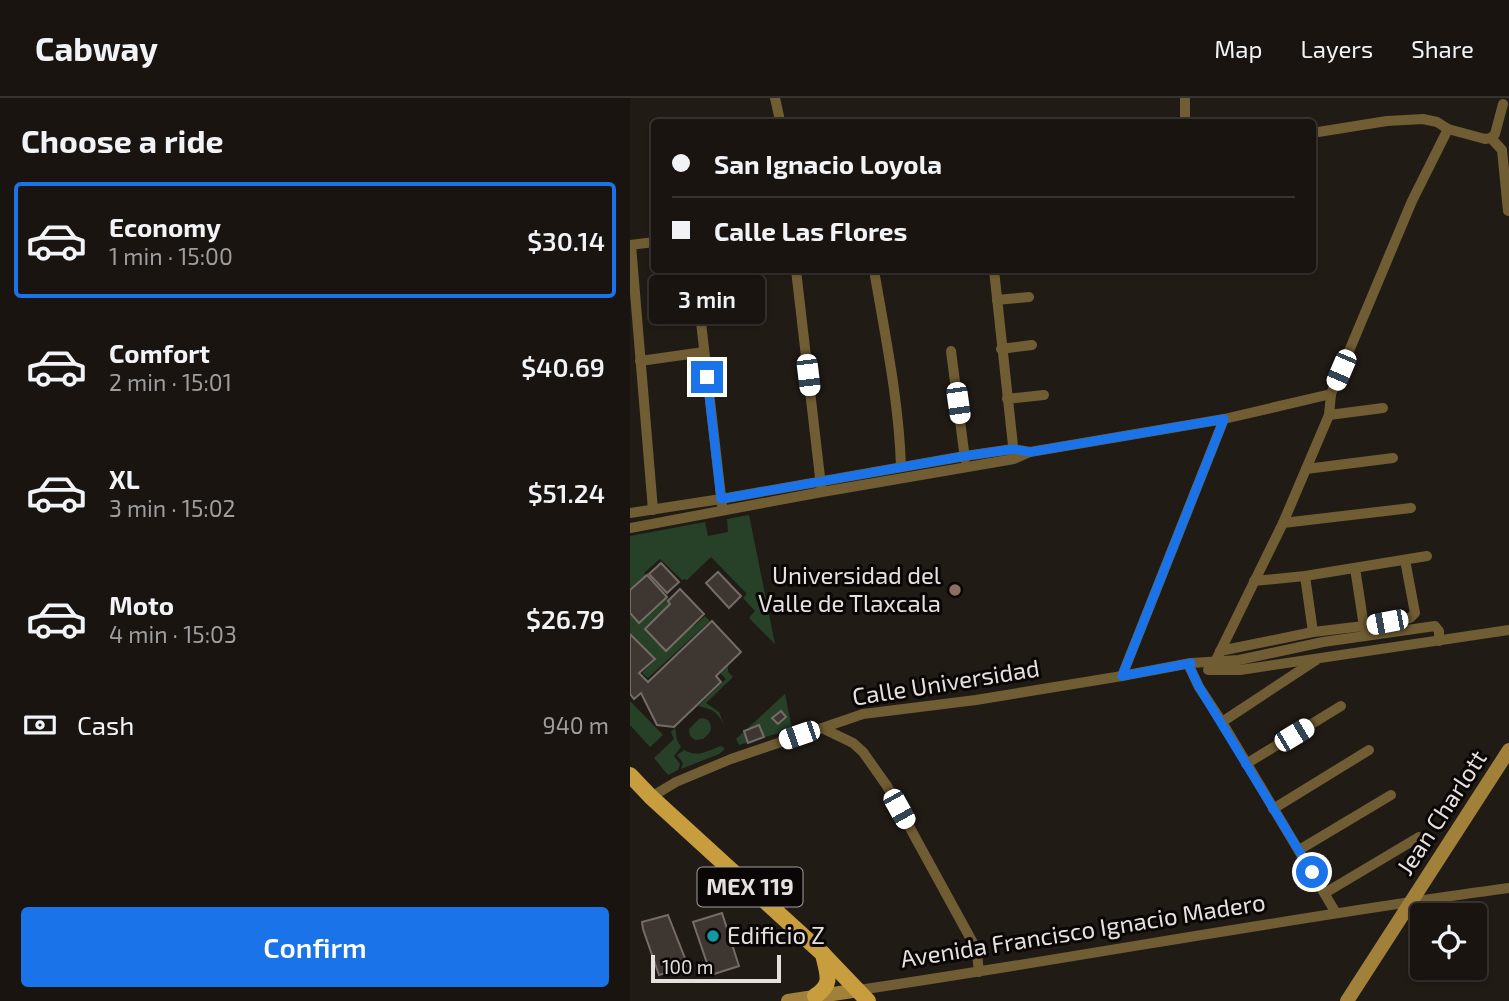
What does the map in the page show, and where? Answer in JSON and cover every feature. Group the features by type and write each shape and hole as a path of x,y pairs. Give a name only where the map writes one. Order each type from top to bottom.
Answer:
{"main road":[{"name":"MEX 119","path":"630,775 823,954 863,996"},
{"path":"815,996 824,990 828,983 823,954"}],"street":[{"path":"1185,98 1185,119"},
{"path":"1316,131 1387,121 1423,119 1437,122 1448,129 1485,139 1491,138 1506,105 1491,98"},
{"path":"776,99 778,119"},
{"path":"1214,666 1283,523 1329,415 1331,394 1412,201 1448,129"},
{"path":"1491,138 1502,150 1508,211"},
{"path":"651,242 630,245 653,510"},
{"path":"695,273 723,512"},
{"path":"796,273 821,486"},
{"path":"874,273 894,398 901,467"},
{"path":"994,273 1014,454"},
{"path":"998,300 1029,297"},
{"path":"1001,349 1032,345"},
{"path":"951,351 966,468"},
{"path":"640,361 705,352"},
{"path":"630,528 723,512 901,467 965,456 1030,452 1224,419 1331,394"},
{"path":"1007,399 1044,395"},
{"path":"1329,415 1383,408"},
{"path":"1122,676 1224,419"},
{"path":"630,513 966,468 1014,454"},
{"path":"1306,469 1394,458"},
{"path":"1283,523 1410,508"},
{"path":"1254,581 1305,576 1427,556"},
{"path":"1220,651 1313,632 1365,631 1413,616 1415,613 1405,560"},
{"path":"1355,568 1365,631"},
{"path":"1305,576 1313,632"},
{"name":"Calle Universidad","path":"1214,666 1365,631 1435,626 1439,631 1439,641"},
{"name":"Calle Universidad","path":"651,797 676,782 731,759 863,714 976,700 1177,666 1214,666 1240,670 1509,630"},
{"path":"1222,722 1318,658 1323,642"},
{"path":"1191,665 1199,687 1336,913"},
{"path":"1246,764 1342,706"},
{"path":"822,728 853,743 863,752 887,786 973,943 979,972"},
{"path":"1273,809 1369,750"},
{"name":"Jean Charlott","path":"1347,1001 1509,750"},
{"path":"1299,850 1391,795"},
{"path":"1325,893 1419,837"},
{"name":"Avenida Francisco Ignacio Madero","path":"788,1001 815,996 863,996 979,972 1413,900 1509,888"}],"green space":[{"path":"749,515 775,644 749,618 755,611 743,598 747,594 711,557 687,580 682,580 660,559 644,573 694,626 705,616 710,621 648,678 642,673 656,659 630,632 630,536 705,522 708,536 728,532 727,519"},
{"path":"728,666 728,672 733,677 706,703 719,712 724,725 714,712 698,706 726,679 720,673"},
{"path":"785,694 792,729 739,745 736,739"},
{"path":"630,701 663,735 650,747 630,725"},
{"path":"703,718 708,720 710,731 703,739 695,740 690,736 689,729"},
{"path":"675,728 681,747 674,756 680,764 678,770 668,775 654,758 674,739 671,732"},
{"path":"721,746 725,749 719,754 681,769 683,763 677,755 684,750 698,754"}],"building":[{"path":"661,563 679,582 667,593 649,574"},
{"path":"718,572 741,596 729,608 706,583"},
{"path":"647,575 667,597 639,623 630,613 630,590"},
{"path":"680,589 704,614 666,651 645,629 670,604 668,601"},
{"path":"712,621 741,652 716,676 721,682 674,727 657,725 641,693 634,699 630,694 630,634 655,659 639,673 648,682"},
{"path":"781,711 786,717 778,724 772,718"},
{"path":"759,725 764,737 748,743 744,731"},
{"name":"Edificio Z","path":"722,913 739,966 711,975 693,922"},
{"path":"668,915 688,966 659,975 642,922"}],"place":[{"name":"Universidad del Valle de Tlaxcala","path":"955,590"},
{"name":"Edificio Z","path":"713,936"}],"route":[{"path":"707,377 721,499 965,456 1013,449 1030,452 1224,419 1122,676 1191,663 1190,668 1199,687 1312,872"}]}
